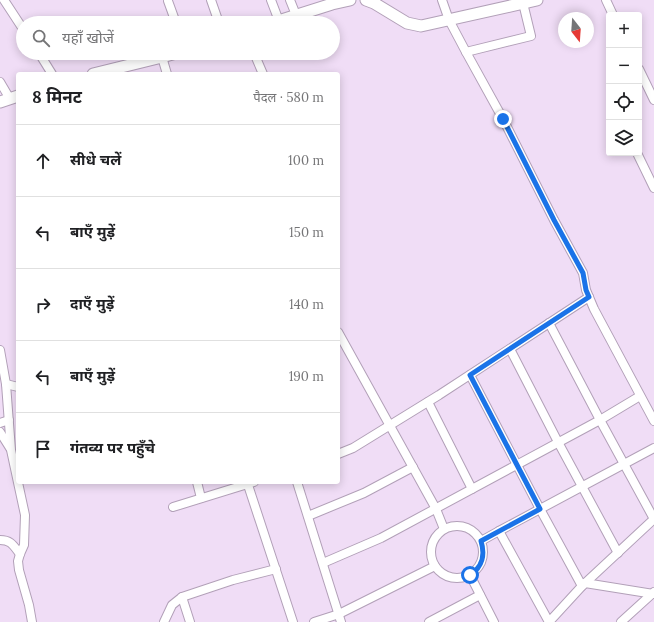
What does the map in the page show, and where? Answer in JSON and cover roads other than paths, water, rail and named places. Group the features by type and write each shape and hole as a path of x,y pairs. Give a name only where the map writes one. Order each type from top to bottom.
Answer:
{"street":[{"path":"4,0 16,18"},
{"path":"211,0 217,16"},
{"path":"271,0 274,16"},
{"path":"290,0 296,16 331,2 346,0"},
{"path":"366,0 374,3 407,23 421,26 538,0"},
{"path":"442,0 449,20 503,119 554,220 583,273 586,290 594,309 640,396 651,407 654,421"},
{"path":"606,0 612,12"},
{"path":"168,1 173,16"},
{"path":"466,52 531,36 523,3"},
{"path":"43,60 51,72"},
{"path":"119,71 153,60"},
{"path":"163,60 166,72"},
{"path":"257,60 261,72"},
{"path":"0,82 9,99"},
{"path":"642,82 654,100"},
{"path":"639,156 652,176 654,188"},
{"path":"340,453 353,448 428,402 589,297"},
{"path":"499,531 549,622 584,585 654,519 549,323"},
{"path":"340,336 436,509 444,529"},
{"path":"510,349 618,553"},
{"path":"0,350 6,384 11,450 16,473"},
{"path":"470,375 540,509 584,585"},
{"path":"6,384 16,386"},
{"path":"323,563 381,538 600,420 640,396"},
{"path":"428,402 472,489"},
{"path":"0,423 9,420"},
{"path":"0,432 11,450"},
{"path":"481,541 654,448"},
{"path":"308,516 364,493 413,467"},
{"path":"18,484 25,514 24,545 20,554 18,570 29,605 32,622"},
{"path":"197,484 201,498"},
{"path":"173,507 247,484"},
{"path":"250,484 294,622"},
{"path":"298,484 340,618"},
{"path":"453,526 462,526 470,529 481,541 483,557 480,565 467,577 449,577 441,573 431,558 433,540 444,529 453,526"},
{"path":"0,540 8,540 20,554"},
{"path":"314,622 340,618 435,566"},
{"path":"164,622 172,605 182,597 233,580 276,569"},
{"path":"470,575 494,622"},
{"path":"584,585 654,593"},
{"path":"621,622 654,593"},
{"path":"435,621 480,595"},
{"path":"182,597 190,622"}]}
